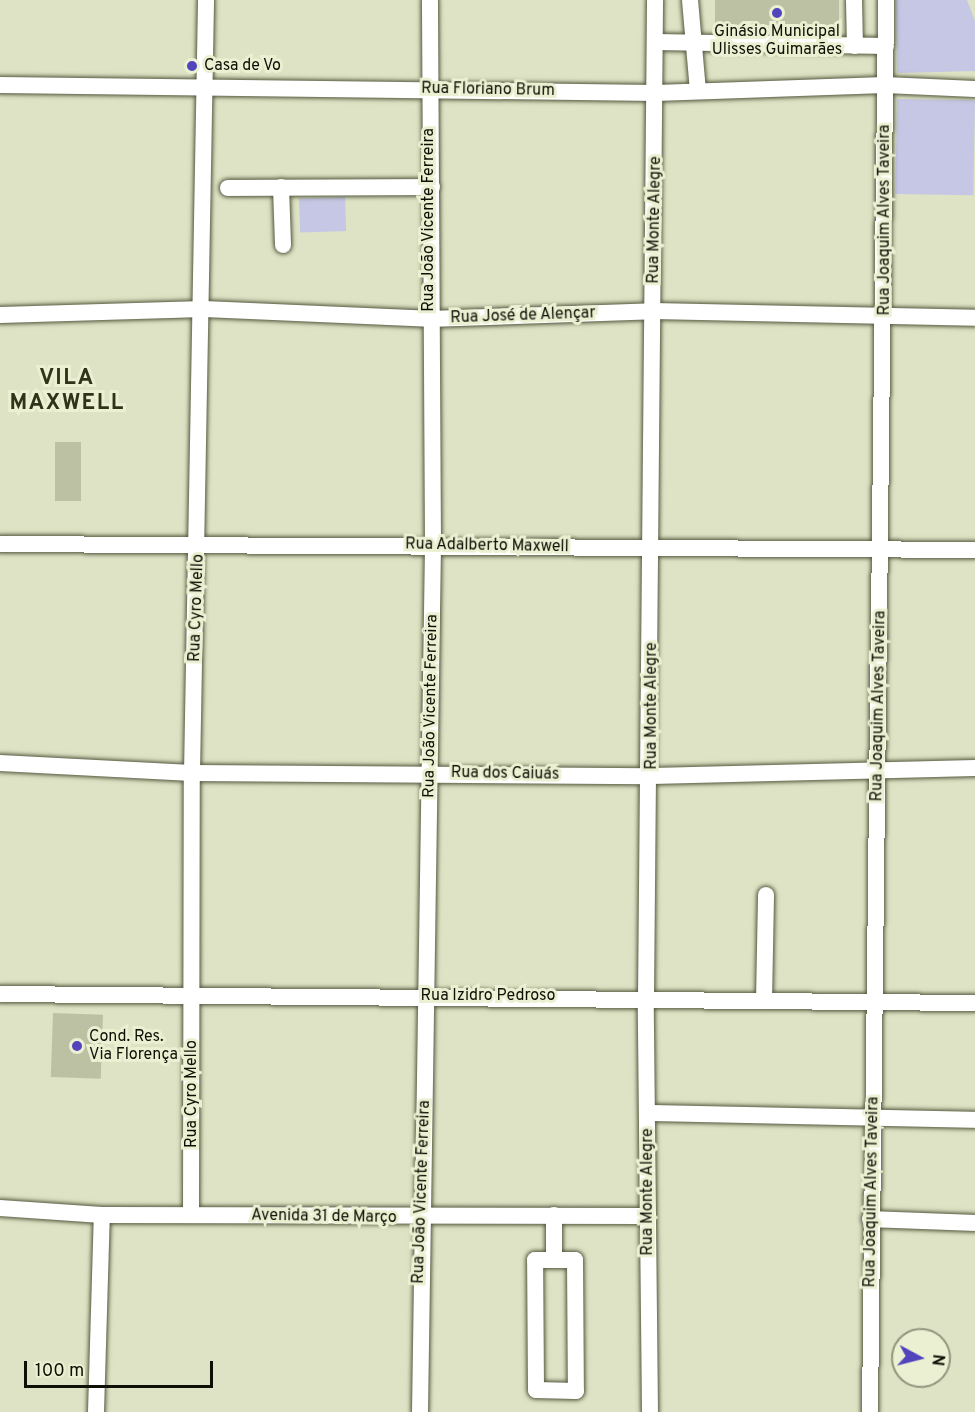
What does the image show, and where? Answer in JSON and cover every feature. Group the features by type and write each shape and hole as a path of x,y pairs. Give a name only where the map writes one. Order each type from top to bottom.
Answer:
{"street":[{"name":"Rua Cyro Mello","path":"191,1215 192,773 204,309 206,0"},
{"name":"Rua João Vicente Ferreira","path":"420,1412 420,1219 429,996 433,544 429,319 432,187 428,90 430,0"},
{"name":"Rua Monte Alegre","path":"650,1412 646,997 652,776 655,0"},
{"path":"690,0 698,92"},
{"path":"854,0 855,45"},
{"name":"Rua Joaquim Alves Taveira","path":"870,1412 870,1219 876,1003 885,318 886,0"},
{"path":"656,42 886,46"},
{"name":"Rua Floriano Brum","path":"0,85 206,83 428,90 656,93 885,85 975,89"},
{"path":"281,187 283,245"},
{"path":"228,188 432,187"},
{"name":"Rua José de Alençar","path":"0,315 204,309 429,319 653,311 885,318 975,318"},
{"name":"Rua Adalberto Maxwell","path":"0,544 433,544 652,550 975,550"},
{"name":"Rua dos Caiuás","path":"0,763 192,773 430,772 652,776 975,768"},
{"path":"764,1001 766,895"},
{"name":"Rua Izidro Pedroso","path":"0,994 646,997 764,1001 975,1003"},
{"path":"648,1113 975,1120"},
{"name":"Avenida 31 de Março","path":"0,1208 102,1215 420,1219 554,1215 648,1216"},
{"path":"96,1412 102,1215"},
{"path":"554,1215 554,1260"},
{"path":"870,1219 975,1223"},
{"path":"535,1260 554,1260 575,1260 576,1391 536,1390 535,1260"}],"shaded area":[{"path":"896,0 967,0 975,21 975,71 897,73"},
{"path":"897,99 975,100 973,195 895,194"},
{"path":"345,197 346,231 300,233 299,199"}],"building":[{"name":"Ginásio Municipal Ulisses Guimarães","path":"715,0 839,0 839,25 715,25"},
{"path":"55,442 81,442 81,501 55,501"},
{"name":"Cond. Res. Via Florença","path":"53,1013 103,1015 101,1079 51,1077"}],"place":[{"name":"Ginásio Municipal Ulisses Guimarães","path":"777,13"},
{"name":"Casa de Vo","path":"192,66"},
{"name":"Cond. Res. Via Florença","path":"77,1046"}],"district":[{"name":"VILA MAXWELL","path":"67,390"}]}
